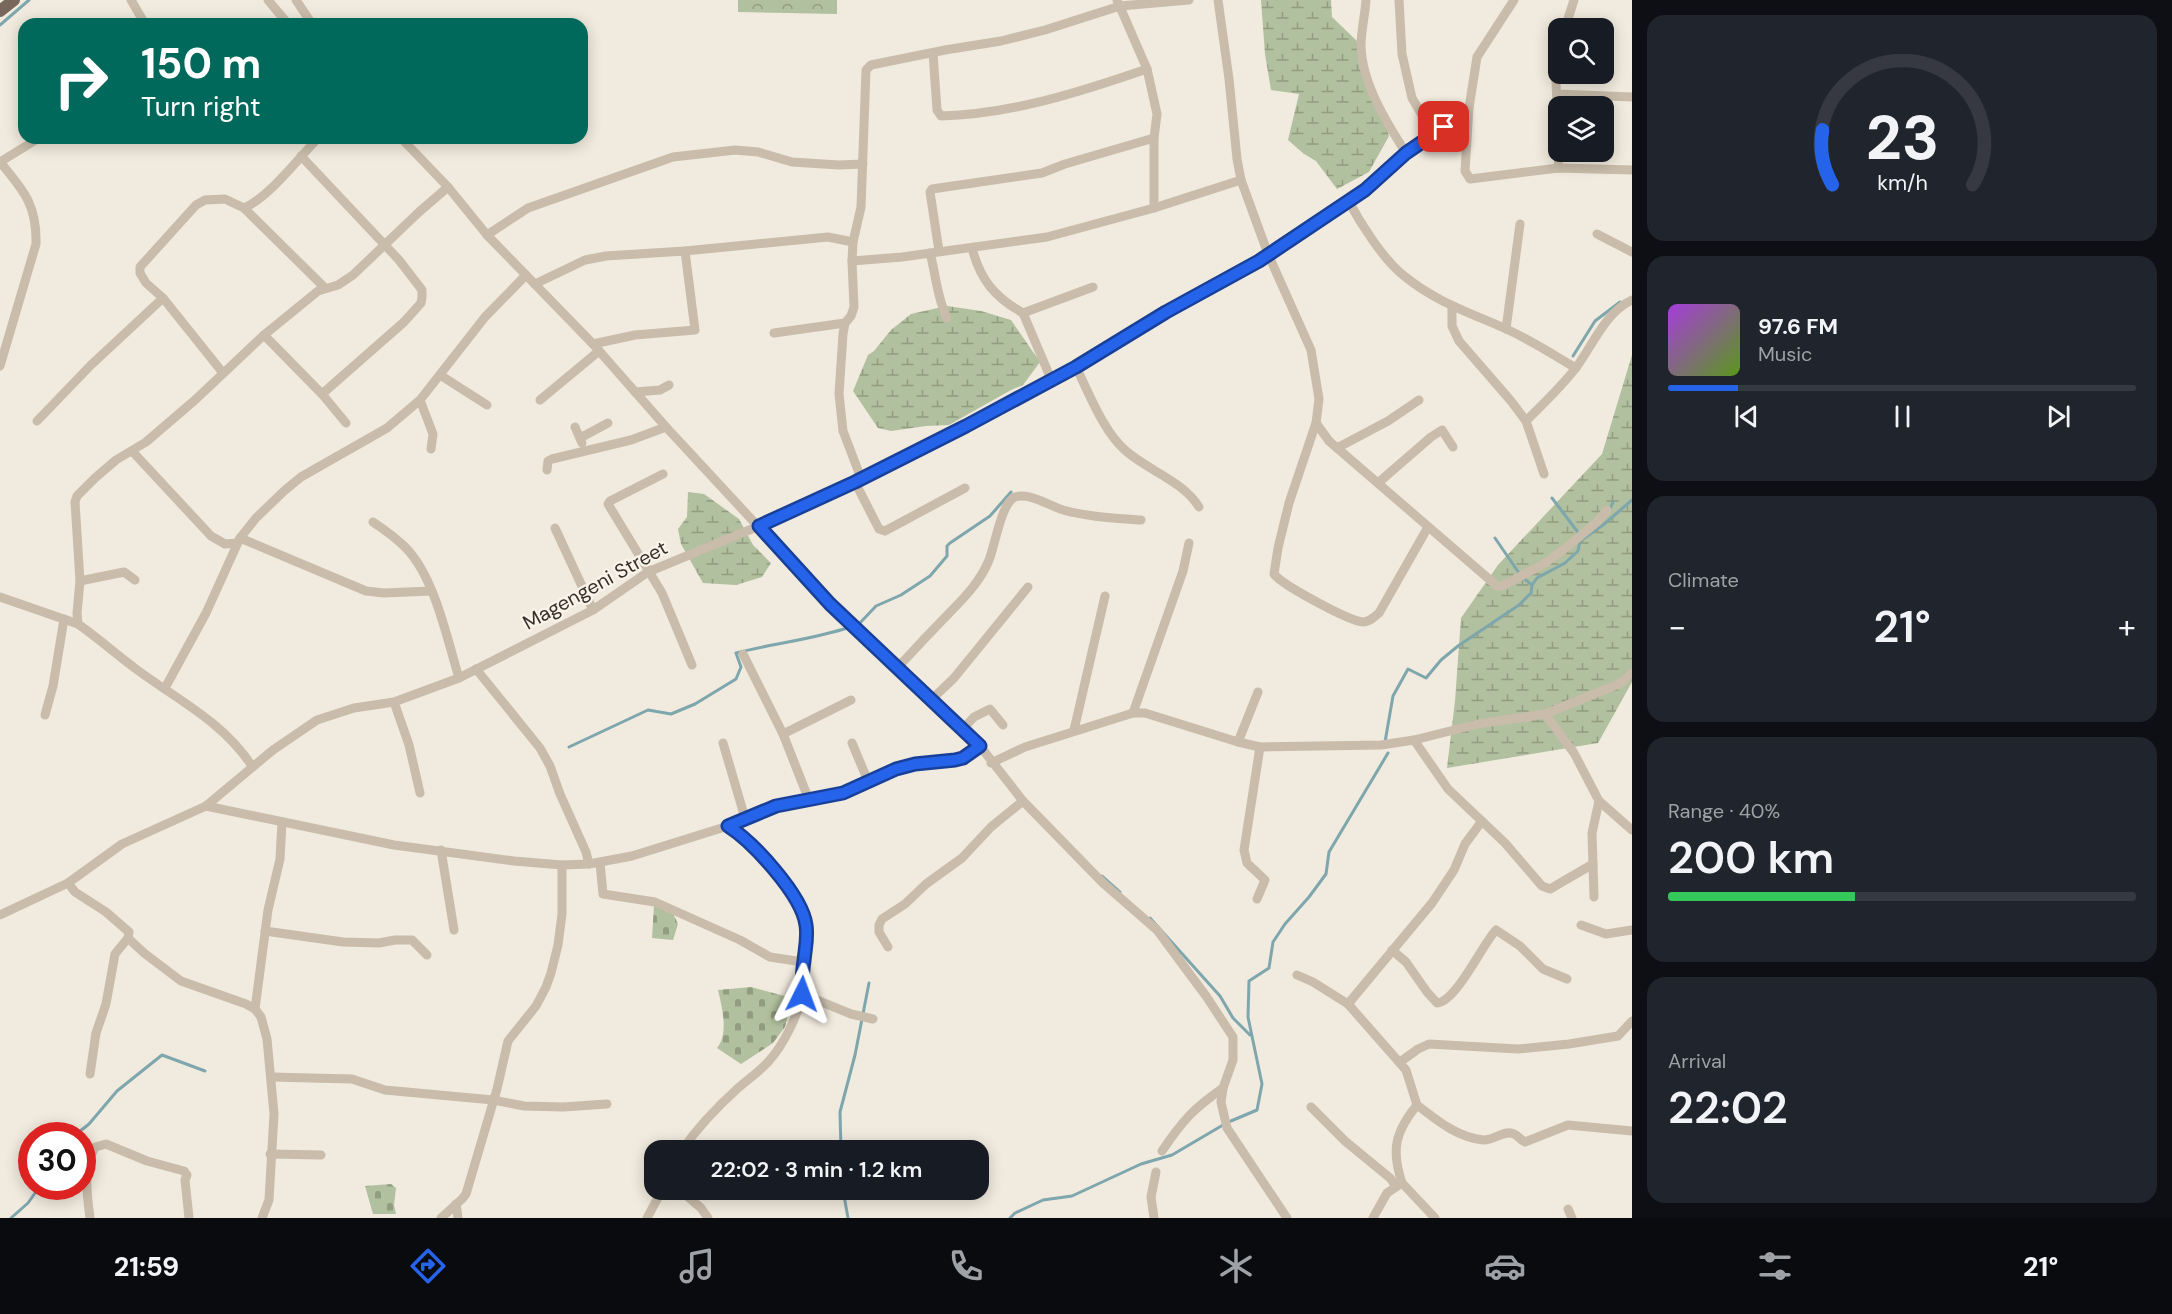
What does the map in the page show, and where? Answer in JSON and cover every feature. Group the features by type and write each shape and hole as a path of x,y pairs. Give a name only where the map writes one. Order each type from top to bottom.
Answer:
{"main road":[{"path":"0,11 14,0"}],"street":[{"path":"131,0 142,18"},
{"path":"268,0 283,18"},
{"path":"296,0 308,18"},
{"path":"965,489 885,531 879,529 858,480 841,421 841,354 845,323 854,307 852,261 853,242 861,207 866,70 871,65 1046,30 1118,3 1189,0"},
{"path":"1218,0 1241,180 1268,254 1311,350 1319,399 1316,423 1289,503 1274,569 1277,578 1316,601 1352,618 1363,622 1372,620 1379,613 1428,527"},
{"path":"1366,0 1361,47 1364,63 1382,115 1406,153"},
{"path":"1399,0 1402,54 1412,98 1433,134"},
{"path":"1514,0 1477,57 1469,108 1465,171 1467,177 1476,179 1558,168 1632,170"},
{"path":"1568,18 1574,0"},
{"path":"1118,3 1147,69 1157,114 1154,138 1154,208"},
{"path":"933,53 937,110 941,116 1015,108 1147,69"},
{"path":"1556,84 1557,94 1632,97"},
{"name":"Magengeni Street","path":"0,915 68,883 122,844 206,806 252,766 317,720 347,710 394,702 459,678 593,610 648,572 759,526 858,480 1076,367 1268,254 1348,202 1365,190 1406,153 1469,108"},
{"path":"947,318 939,299 930,192 932,189 1042,173 1154,138"},
{"path":"0,366 36,244 37,225 32,207 20,186 0,162 29,144"},
{"path":"244,208 263,195 312,144"},
{"path":"407,144 448,187 487,235 596,348 666,428 830,604 980,746 991,763 1023,801 1103,883 1157,930 1233,1037 1233,1059 1223,1088 1221,1102 1227,1128 1287,1218"},
{"path":"487,235 528,208 673,157 735,150 758,152 792,162 863,164"},
{"path":"301,156 385,244 422,290 421,303 373,351 322,394"},
{"path":"1558,162 1558,168"},
{"path":"852,261 1047,237 1154,208 1241,180"},
{"path":"78,624 80,581 75,502 77,496 117,460 132,451 195,400 264,335 303,303 326,288 339,285 353,274 448,187"},
{"path":"223,373 140,273 140,267 196,205 214,198 225,199 244,208 326,288"},
{"path":"1348,202 1396,270 1422,289 1452,307 1506,329 1576,368"},
{"path":"1506,329 1520,224"},
{"path":"1598,234 1632,252"},
{"path":"535,284 585,260 631,253 685,251 828,237 853,242"},
{"path":"972,248 977,268 989,286 1009,305 1023,313 1051,379"},
{"path":"540,400 596,348 634,335 694,330 685,251"},
{"path":"165,688 206,613 238,541 266,507 301,477 387,428 420,400 485,317 526,275"},
{"path":"1023,313 1093,287"},
{"path":"37,421 91,364 163,298"},
{"path":"1526,421 1576,368 1609,319 1632,300"},
{"path":"1452,307 1452,326 1459,341 1526,421 1544,474"},
{"path":"0,334 13,321"},
{"path":"774,333 845,323"},
{"path":"264,335 322,394 346,423"},
{"path":"1076,367 1116,441 1126,451 1186,490 1199,507"},
{"path":"440,375 488,405"},
{"path":"634,392 660,390 669,385"},
{"path":"420,400 433,434 430,448"},
{"path":"1337,448 1388,421 1419,400"},
{"path":"580,438 609,423"},
{"path":"1316,423 1329,441 1499,587 1532,571 1562,551 1597,522 1607,510"},
{"path":"575,427 586,450"},
{"path":"547,470 548,461 552,459 631,440 666,428"},
{"path":"1378,483 1442,430 1453,447"},
{"path":"132,451 211,536 225,543 238,541 366,591 384,593 431,591"},
{"path":"663,474 608,504 662,592 692,665"},
{"path":"897,668 967,594 982,574 989,562 1000,520 1010,500 1017,496 1028,497 1064,510 1092,516 1141,520"},
{"path":"373,522 408,549 420,567 431,591 459,678"},
{"path":"555,528 593,610"},
{"path":"1133,712 1183,571 1190,543"},
{"path":"80,581 124,572 135,580"},
{"path":"931,700 954,678 1028,587"},
{"path":"1074,730 1105,596"},
{"path":"0,597 78,624 137,670 228,735 252,766"},
{"path":"45,715 53,686 63,619"},
{"path":"743,654 783,734 809,800"},
{"path":"476,669 529,732 545,757 589,864"},
{"path":"991,763 1025,747 1133,712 1145,713 1260,747 1381,745 1414,740 1478,724 1545,714 1621,683 1632,673"},
{"path":"1238,742 1258,692"},
{"path":"783,734 851,700"},
{"path":"394,702 410,745 420,794"},
{"path":"963,730 974,717 990,709 1003,725"},
{"path":"1545,714 1574,753 1599,801 1632,830"},
{"path":"1414,740 1448,789 1519,858 1537,882 1547,889 1593,864"},
{"path":"723,743 745,818"},
{"path":"852,743 868,781"},
{"path":"206,806 394,845 514,861 562,865 589,864 632,856 728,826 776,806 843,793 896,769 915,764 963,758 980,746"},
{"path":"1257,899 1265,880 1247,863 1244,850 1260,747"},
{"path":"888,946 879,932 882,919 905,904 926,884 962,858 991,827 1023,801"},
{"path":"1594,897 1592,833 1599,801"},
{"path":"1348,1004 1432,903 1454,870 1465,844 1482,821"},
{"path":"255,1009 265,930 280,859 282,822"},
{"path":"689,1140 714,1110 769,1061 798,1013 802,994 803,962 807,940 806,923 800,904 774,870 740,833 728,826"},
{"path":"441,850 454,930"},
{"path":"600,863 603,894 656,902 740,940 770,957 803,962"},
{"path":"441,1218 466,1194 508,1041 536,1006 551,973 562,914 562,865"},
{"path":"68,883 75,892 125,926 129,932 128,938 115,954 106,1004 96,1033 90,1074"},
{"path":"1581,925 1606,934 1632,930"},
{"path":"265,930 343,942 379,943 412,940 428,955"},
{"path":"1392,950 1406,962 1437,1003 1444,1002 1465,978 1496,930 1520,946 1543,969 1567,979"},
{"path":"128,938 181,981 246,1004 255,1009 261,1017 267,1039 274,1114 269,1200 262,1218"},
{"path":"1297,975 1313,982 1348,1004 1406,1070 1417,1105 1463,1136 1481,1140 1514,1133 1525,1142 1568,1125 1632,1131"},
{"path":"802,994 851,1014 873,1019"},
{"path":"1400,1062 1429,1044 1518,1049 1601,1040 1618,1035 1632,1021"},
{"path":"271,1077 352,1079 385,1090 493,1100 524,1106 563,1107 607,1104"},
{"path":"1162,1151 1186,1116 1223,1088"},
{"path":"1399,1184 1395,1147 1404,1120 1417,1105"},
{"path":"1311,1107 1345,1141 1399,1184 1435,1218"},
{"path":"90,1218 87,1169 95,1148 106,1144 147,1161 184,1171 187,1174 184,1180 189,1218"},
{"path":"270,1154 321,1155"},
{"path":"1154,1218 1151,1197 1156,1172"},
{"path":"1373,1218 1388,1193 1399,1184"},
{"path":"647,1218 657,1200"},
{"path":"692,1200 708,1218"},
{"path":"456,1204 458,1218"}],"green space":[{"path":"738,0 837,0 837,14 738,12"},
{"path":"1261,0 1331,0 1332,17 1358,42 1389,136 1369,172 1337,189 1316,161 1288,140 1299,94 1271,90 1265,54"},
{"path":"947,306 981,311 1011,320 1040,362 1023,385 949,425 891,431 878,428 853,391 868,355 891,330 911,314"},
{"path":"1632,355 1632,682 1598,743 1447,768 1461,618 1498,565 1602,454"},
{"path":"688,492 704,494 739,519 753,545 771,563 762,577 736,585 703,583 681,544 678,529 687,517"},
{"path":"654,905 670,907 678,924 673,940 652,938"},
{"path":"751,987 792,998 785,1027 773,1043 741,1064 717,1048 724,1028 718,990"},
{"path":"391,1184 396,1188 394,1205 396,1214 373,1214 365,1186"}],"waterway":[{"path":"0,25 29,0"},
{"path":"1573,356 1595,321 1620,302"},
{"path":"859,624 876,606 901,595 930,576 947,556 947,546 990,516 1011,492"},
{"path":"1552,498 1580,535"},
{"path":"1385,742 1393,696 1408,669 1426,678 1441,660 1458,646 1519,605 1531,593 1532,585 1537,578 1565,563 1578,551 1580,541 1632,500"},
{"path":"1609,511 1613,502"},
{"path":"1495,538 1521,576 1532,585"},
{"path":"569,747 648,710 671,714 695,704 736,679 741,667 736,653 850,627"},
{"path":"1231,1121 1257,1110 1262,1084 1248,1017 1249,981 1269,968 1273,942 1326,874 1329,852 1388,753"},
{"path":"1102,876 1120,892"},
{"path":"1150,918 1220,996 1233,1018 1250,1035"},
{"path":"841,1140 840,1112 855,1055 869,983"},
{"path":"91,1122 117,1091 162,1055 205,1071"},
{"path":"1010,1218 1015,1213 1043,1200 1072,1196 1141,1164 1172,1155 1223,1125"},
{"path":"11,1218 30,1200"},
{"path":"845,1200 848,1218"}],"route":[{"path":"802,994 803,962 807,940 806,923 800,904 787,885 740,833 728,826 776,806 843,793 896,769 915,764 948,762 963,758 980,746 830,604 759,526 855,482 966,426 1076,367 1166,312 1259,261 1365,190 1406,153 1444,127"}]}
